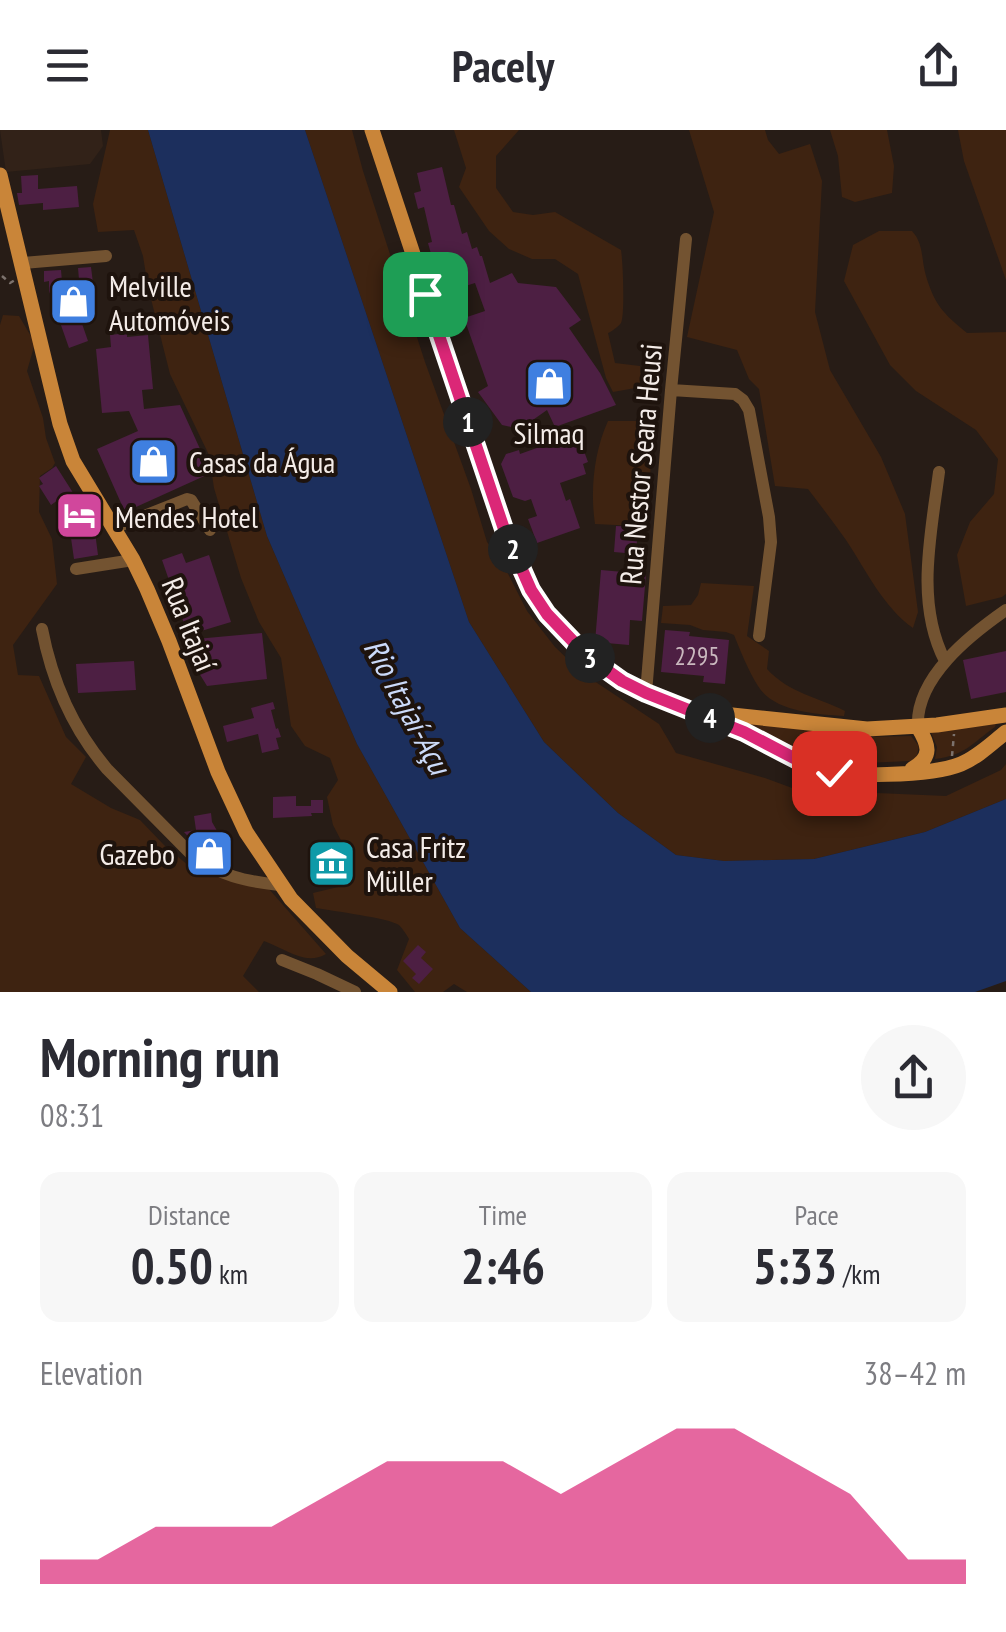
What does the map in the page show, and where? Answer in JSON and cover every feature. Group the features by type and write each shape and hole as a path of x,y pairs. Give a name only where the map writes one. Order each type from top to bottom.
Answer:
{"main road":[{"path":"372,130 501,519 531,590 572,642 604,669 646,693 744,732 813,768 834,773 952,767 977,755 1006,732"},
{"name":"Rua Itajaí","path":"0,176 20,271 73,461 133,560 246,832 280,886 327,937 390,992"},
{"path":"694,711 867,729 918,727 1006,715"},
{"path":"904,772 926,759 926,744 918,727"},
{"path":"863,774 851,766 848,750 852,738 867,729"}],"street":[{"name":"Rua Nestor Seara Heusi","path":"646,693 686,238"},
{"path":"20,271 106,256"},
{"path":"671,390 735,394 749,410 771,542 759,636"},
{"path":"939,472 928,582 932,629 944,661"},
{"path":"114,528 192,500 210,530"},
{"path":"76,569 133,560"},
{"path":"918,727 917,718 926,694 944,661 1006,610"},
{"path":"42,629 48,664 64,702 94,754 192,855 241,880 280,886"},
{"path":"282,960 355,992"}],"path":[{"path":"2,276 10,283 20,271"},
{"path":"952,767 955,723"}],"shaded area":[{"path":"0,130 101,130 103,146 90,164 6,172"},
{"path":"110,130 148,130 267,536 357,744 460,928 531,992 467,992 454,984 443,992 415,992 397,970 409,939 399,925 316,908 313,893 338,887 355,867 333,825 327,797 338,780 330,758 305,746 291,726 281,658 259,622 241,578 214,488 209,455 170,374 134,230 98,232 93,204"},
{"path":"305,130 352,130 487,542 501,560 527,611 582,673 659,724 676,753 822,799 877,793 946,796 1006,764 1006,799 925,832 814,859 724,861 676,855 618,813 544,742 469,622"},
{"path":"454,130 519,130 496,156 496,188 513,212 555,212 621,250 622,318 608,333 615,363 640,366 641,387 613,392 578,274 555,259 532,259 509,249 489,231 459,187 466,168"},
{"path":"689,130 765,130 779,154 810,144 822,181 815,312 830,370 881,457 905,514 918,612 913,628 884,599 808,489 775,486 759,389 749,379 737,350 687,337 714,212"},
{"path":"830,130 887,130 894,166 892,193 855,202 842,197 838,156"},
{"path":"958,130 1006,130 1006,280 964,161"},
{"path":"879,231 912,231 919,241 933,295 946,315 967,333 1006,332 1006,594 1002,597 966,606 957,555 970,522 994,494 998,459 976,430 916,391 890,365 844,281 853,245"},
{"path":"3,315 19,316 35,343 27,371 55,463 40,476 39,512 52,539 57,584 13,645 18,675 39,676 66,737 86,757 71,784 140,820 189,866 261,880 326,954 303,957 264,941 243,976 259,992 0,992"},
{"path":"608,421 654,421 647,518 636,526 595,524 594,471"},
{"path":"701,583 754,586 747,636 769,651 767,669 794,689 845,711 844,716 797,710 765,695 734,635 661,623 663,606 691,605"},
{"path":"737,721 833,731 839,735 839,762 811,758"},
{"path":"993,722 995,727 968,748 935,759 937,747 930,730"},
{"path":"911,736 919,746 916,759 865,763 856,755 858,742 864,737"}],"water":[{"name":"Rio Itajaí-Açu","path":"148,130 305,130 469,622 544,742 618,813 676,855 724,861 814,859 925,832 1006,799 1006,981 975,992 531,992 460,928 357,744 267,536"}],"building":[{"path":"442,167 462,234 467,232 472,249 477,247 490,283 512,273 518,283 556,287 581,320 569,328 600,373 616,405 555,427 547,410 520,429 502,425 478,392 488,386 464,318 485,311 475,283 459,288 457,278 439,283 428,243 432,242 424,207 418,209 414,193 421,191 417,173"},
{"path":"38,175 38,189 77,186 79,207 43,210 43,203 19,205 21,176"},
{"path":"91,267 93,283 88,284 96,310 79,315 88,341 69,348 49,281 44,282 44,271 61,270 63,293 80,291 78,268"},
{"name":"Casas da Água","path":"127,333 127,337 148,335 153,389 142,390 144,409 180,405 211,473 125,512 97,449 138,431 129,411 102,413 96,349 111,347 110,335"},
{"path":"573,435 576,444 581,443 588,462 583,464 586,474 560,483 580,528 537,543 528,519 537,516 531,499 513,497 501,464 506,454 519,450 520,454"},
{"path":"56,466 98,532 98,555 74,559 71,538 86,537 61,498 51,505 39,486 43,484 39,478"},
{"path":"616,526 638,527 636,554 614,552"},
{"path":"182,553 186,563 209,555 231,622 188,635 162,560"},
{"path":"601,570 646,574 642,621 630,620 629,645 595,642"},
{"path":"665,630 729,640 725,684 703,682 704,676 661,672"},
{"path":"262,633 267,679 207,686 199,673 196,639"},
{"path":"1006,651 1006,692 971,699 963,660"},
{"path":"134,661 136,690 78,693 76,664"},
{"path":"273,702 275,709 271,710 281,737 276,738 279,749 262,753 258,734 227,742 223,726 254,718 251,708"},
{"path":"296,796 296,806 311,806 311,800 323,800 323,813 273,818 273,797"},
{"name":"Gazebo","path":"211,813 220,836 212,841 226,863 198,847 184,832 196,830 194,816"},
{"path":"418,945 426,952 421,958 433,969 419,984 412,978 416,974 403,961"}],"place":[{"name":"Melville Automóveis","path":"74,302"},
{"name":"Silmaq","path":"549,383"},
{"name":"Casas da Água","path":"154,461"},
{"name":"Mendes Hotel","path":"80,516"},
{"name":"Gazebo","path":"210,853"},
{"name":"Casa Fritz Müller","path":"331,863"}],"route":[{"path":"425,294 504,529 531,590 547,614 587,656 622,681 744,732 813,768 834,773"}]}
